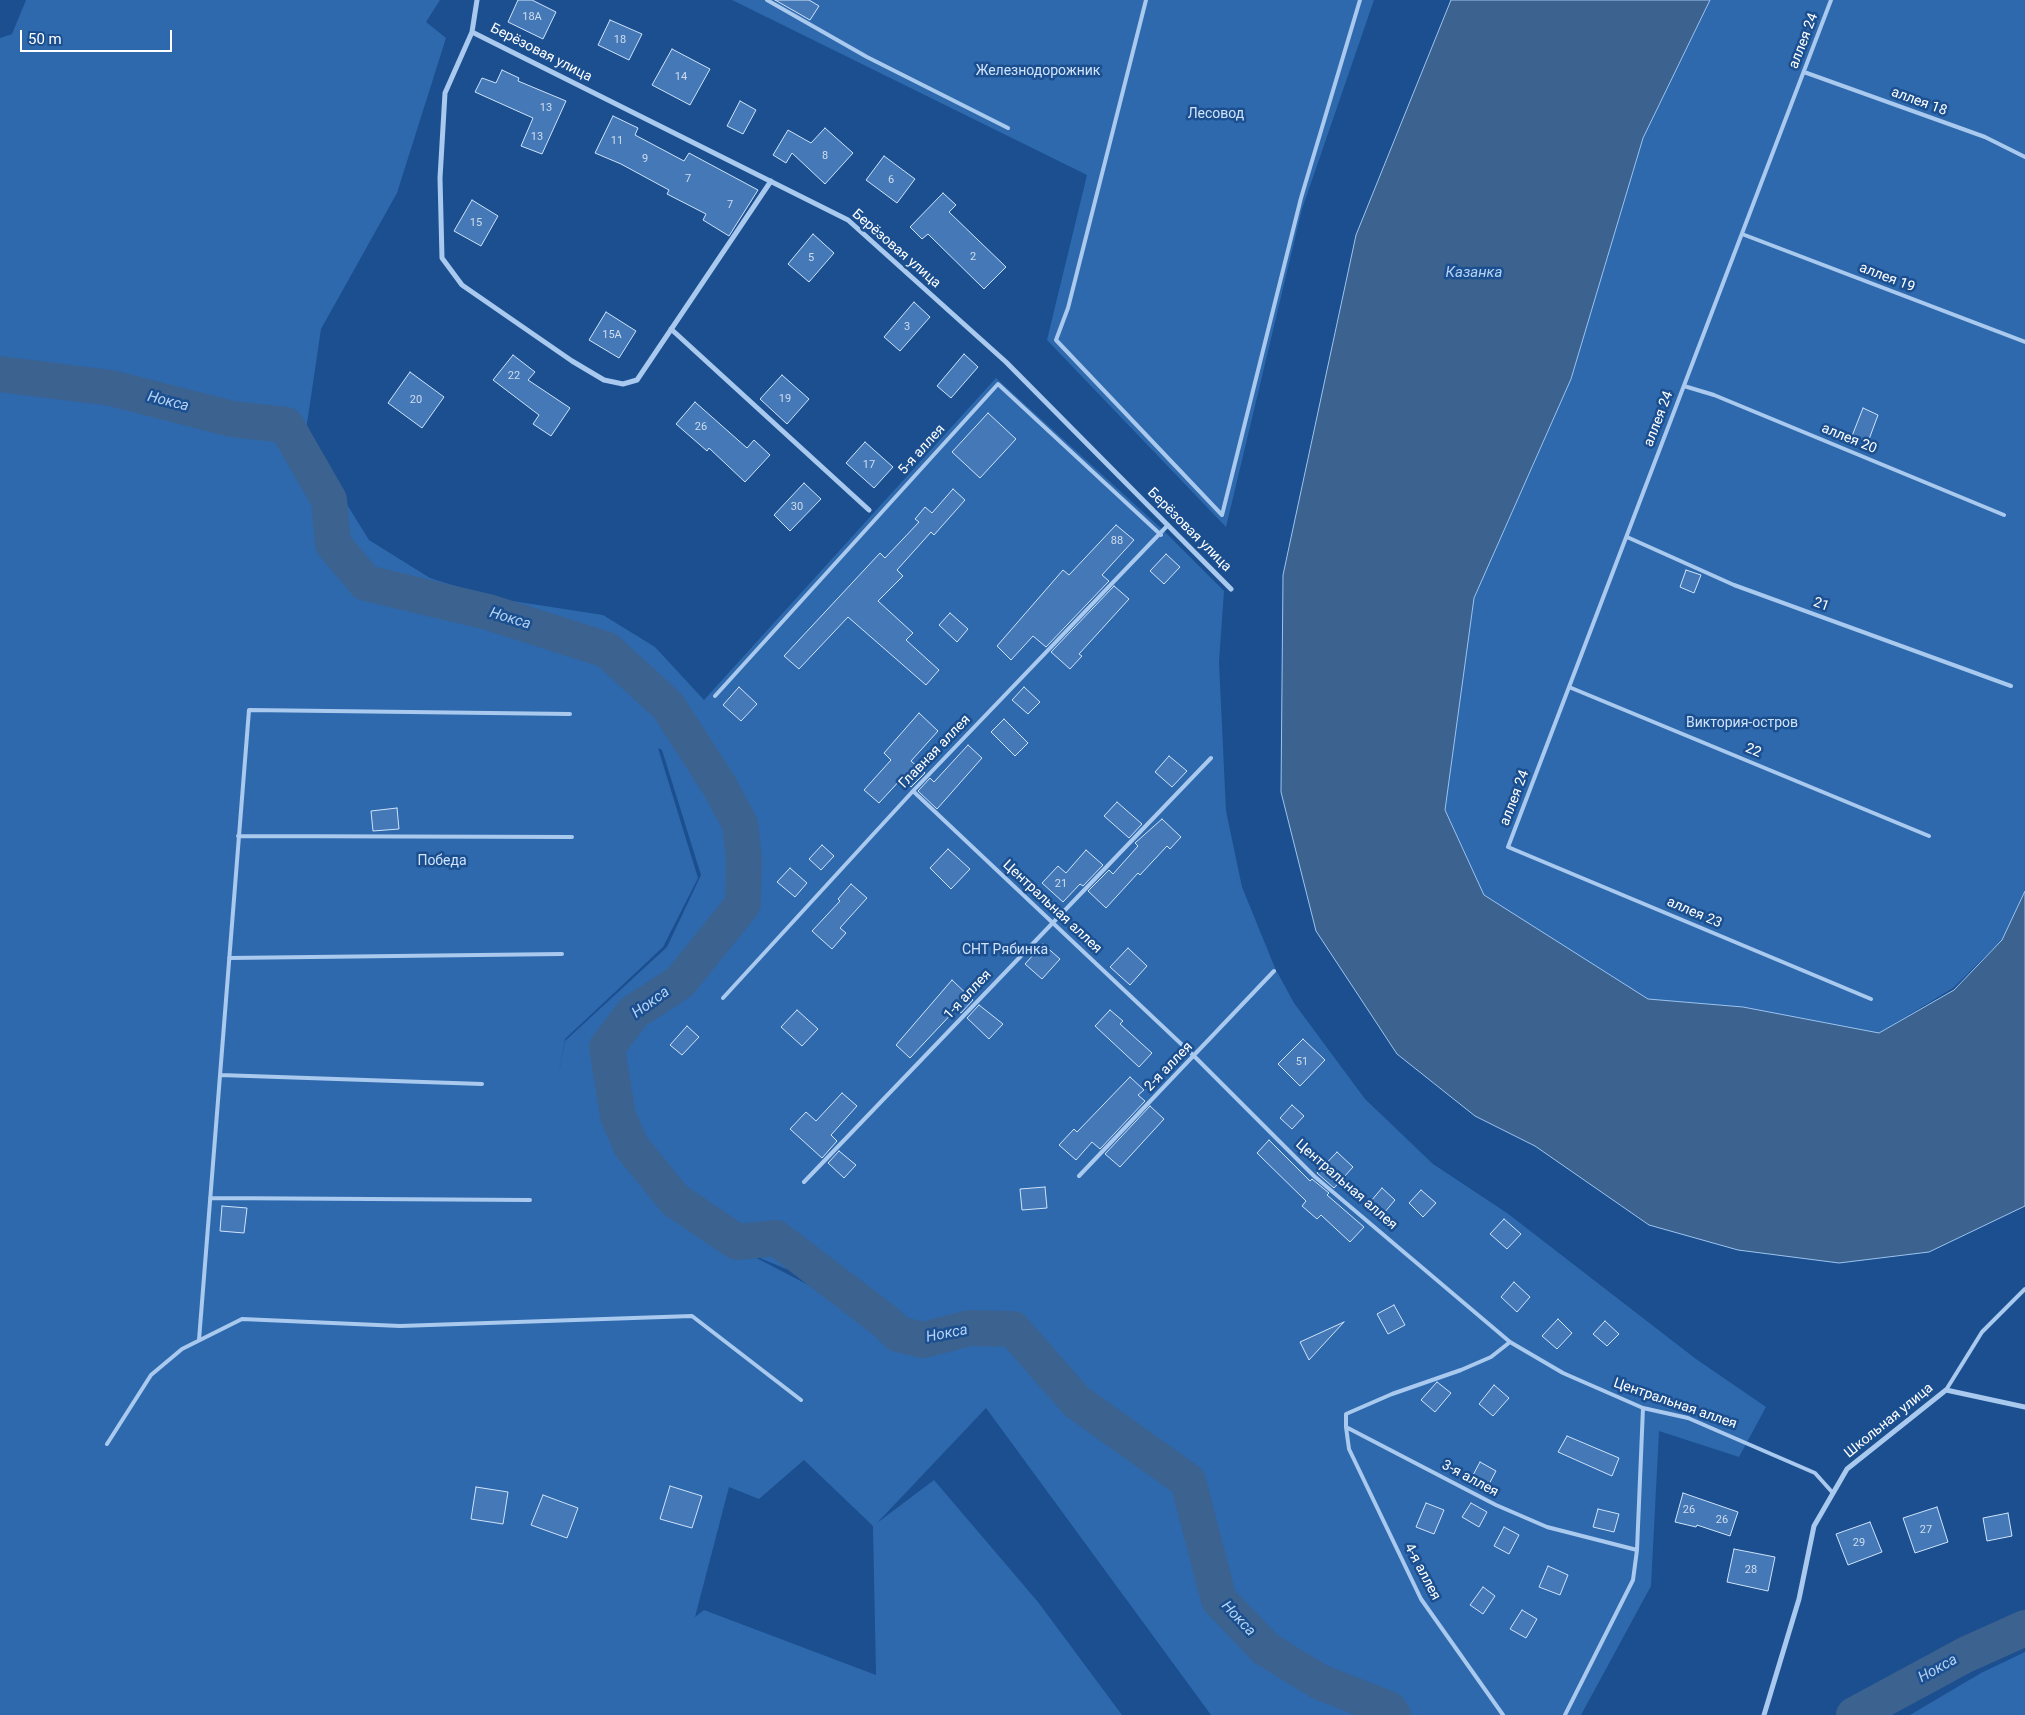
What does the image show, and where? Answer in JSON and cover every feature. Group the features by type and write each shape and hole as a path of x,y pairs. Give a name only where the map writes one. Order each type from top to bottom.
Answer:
{"street":[{"path":"477,0 472,32 445,94 440,178 442,258 462,285 572,362 604,380 623,384 637,380 771,182"},
{"name":"Берёзовая улица","path":"472,32 848,220 1006,362 1231,589"},
{"path":"671,329 869,510"},
{"name":"Школьная улица","path":"1764,1715 1799,1599 1814,1526 1847,1469 1946,1390 2025,1407"}],"lane":[{"path":"767,0 868,57 1008,128"},
{"path":"1146,0 1068,308 1056,340 1222,515 1301,198 1360,0"},
{"name":"аллея 24","path":"1508,847 1831,0"},
{"name":"аллея 18","path":"1804,72 1986,138 2025,157"},
{"name":"аллея 19","path":"1742,234 2025,342"},
{"name":"5-я аллея","path":"715,696 998,384 1161,535"},
{"name":"аллея 20","path":"1684,386 1714,395 2004,515"},
{"name":"Главная аллея","path":"723,998 913,791 1168,526"},
{"name":"21","path":"1626,537 1734,585 2011,686"},
{"name":"22","path":"1569,688 1929,836"},
{"path":"199,1340 249,710 570,714"},
{"name":"1-я аллея","path":"804,1182 1211,758"},
{"name":"Центральная аллея","path":"913,791 1195,1057 1314,1176 1510,1342 1563,1373 1644,1408 1688,1418 1815,1473 1832,1492"},
{"path":"238,836 572,837"},
{"name":"аллея 23","path":"1508,847 1871,999"},
{"path":"228,958 562,954"},
{"name":"2-я аллея","path":"1079,1176 1195,1057 1274,971"},
{"path":"220,1075 482,1084"},
{"path":"210,1198 530,1200"},
{"path":"1946,1390 1982,1332 2025,1289"},
{"path":"107,1444 151,1374 182,1349 242,1319 400,1326 692,1316 801,1400"},
{"path":"1346,1426 1346,1414 1392,1394 1461,1370 1491,1357 1510,1342"},
{"path":"1565,1715 1633,1580 1637,1550 1644,1408"},
{"name":"3-я аллея","path":"1346,1426 1496,1505 1547,1527 1637,1550"},
{"name":"4-я аллея","path":"1346,1426 1349,1449 1421,1598 1503,1715"}],"green space":[{"path":"26,0 440,0 426,22 446,38 397,193 321,329 305,437 369,540 430,578 493,598 603,615 655,647 704,700 996,378 1164,531 1224,591 1219,662 1226,811 1242,887 1275,968 1294,1003 1365,1099 1433,1164 1507,1213 1696,1359 1766,1407 1739,1457 1659,1431 1651,1586 1581,1715 1211,1715 986,1408 877,1523 934,1480 1038,1602 1122,1715 0,1715 0,38 12,34","holes":["658,748 662,750 701,875 667,947 565,1041 558,1079 565,1039 663,947 698,878","743,1251 820,1283 918,1357 822,1292","804,1460 873,1526 876,1675 704,1610 695,1617 729,1487 759,1499"]},
{"name":"Лесовод","path":"732,0 1374,0 1302,209 1226,527 1047,340 1087,175"},
{"name":"Виктория-остров","path":"1710,0 2025,0 2025,891 2002,940 1953,988 1879,1033 1743,1007 1648,999 1484,895 1445,810 1474,598 1571,379 1643,138"},
{"path":"2025,1652 2025,1715 1910,1715 1981,1673"}],"water":[{"name":"Казанка","path":"1451,0 1710,0 1643,138 1571,379 1474,598 1445,810 1484,895 1648,999 1743,1007 1879,1033 1954,990 2002,940 2025,891 2025,1206 1929,1252 1839,1263 1738,1250 1649,1225 1535,1146 1475,1116 1397,1054 1316,931 1281,792 1283,575 1356,235"}],"building":[{"path":"518,0 532,0 556,12 543,39 508,22"},
{"path":"775,0 809,0 819,6 810,20"},
{"path":"610,20 642,34 629,60 598,45"},
{"path":"672,49 710,69 690,105 652,85"},
{"path":"502,70 519,78 518,81 566,101 542,154 521,146 533,118 475,92 482,78 496,83"},
{"path":"740,101 756,110 743,134 727,126"},
{"path":"613,116 638,128 635,135 684,161 689,153 758,190 729,236 703,220 706,214 667,194 669,190 621,164 595,153"},
{"path":"825,128 853,153 825,184 792,153 786,163 773,155 788,130 811,143"},
{"path":"884,156 915,179 897,203 866,180"},
{"path":"943,193 956,205 949,212 1006,267 984,289 928,234 922,239 910,227"},
{"path":"472,200 498,216 481,246 454,231"},
{"path":"813,234 834,253 809,282 788,264"},
{"path":"914,302 930,317 900,351 884,337"},
{"path":"606,312 636,331 619,358 589,340"},
{"path":"964,354 978,367 951,398 937,386"},
{"path":"513,355 535,372 528,380 570,408 551,436 533,424 539,415 493,380"},
{"path":"410,372 444,397 422,428 388,403"},
{"path":"782,375 809,399 787,424 760,399"},
{"path":"695,402 747,448 754,440 770,455 745,482 709,448 707,451 676,424"},
{"path":"1863,408 1878,415 1868,442 1852,436"},
{"path":"988,413 1016,439 980,478 952,452"},
{"path":"865,442 893,467 874,488 846,463"},
{"path":"804,483 821,499 790,531 774,515"},
{"path":"953,489 965,500 934,535 931,532 897,570 903,576 878,601 913,633 906,640 939,670 926,685 848,617 799,669 784,656 880,553 885,558 919,522 915,519 925,507 932,513"},
{"path":"1116,525 1134,540 1102,575 1109,581 1046,647 1033,636 1011,660 997,646 1063,570 1069,575"},
{"path":"1166,554 1180,567 1164,584 1150,571"},
{"path":"1686,570 1701,575 1694,593 1680,587"},
{"path":"1114,586 1129,599 1079,654 1082,656 1070,669 1051,652"},
{"path":"950,613 968,629 957,642 939,625"},
{"path":"739,687 757,704 741,721 723,705"},
{"path":"1024,687 1040,702 1028,714 1012,700"},
{"path":"919,713 938,731 911,761 925,773 911,787 902,778 879,803 864,790 891,760 884,753"},
{"path":"1004,719 1028,743 1015,756 991,732"},
{"path":"968,745 982,758 937,809 918,791 930,778 934,782"},
{"path":"1169,756 1187,771 1172,787 1155,772"},
{"path":"1117,802 1142,824 1129,838 1104,816"},
{"path":"397,808 399,829 373,831 371,811"},
{"path":"1162,819 1181,837 1170,849 1167,846 1140,875 1138,873 1106,908 1088,891 1109,870 1113,874 1138,846 1135,843"},
{"path":"822,845 834,856 821,870 809,859"},
{"path":"948,849 970,869 951,889 930,868"},
{"path":"1086,850 1103,865 1083,886 1080,884 1063,902 1042,883 1058,866 1066,873"},
{"path":"790,868 807,883 795,897 777,882"},
{"path":"851,884 867,898 840,928 846,933 832,949 812,931 840,901 838,899"},
{"path":"1043,944 1060,959 1042,979 1025,964"},
{"path":"1128,948 1147,966 1130,985 1110,967"},
{"path":"952,980 973,1000 961,1013 956,1009 910,1058 896,1045"},
{"path":"979,1005 1003,1024 989,1039 967,1018"},
{"path":"797,1010 818,1029 802,1046 781,1027"},
{"path":"1110,1010 1123,1021 1120,1024 1152,1053 1139,1067 1095,1026"},
{"path":"687,1026 699,1037 682,1055 670,1045"},
{"path":"1303,1039 1325,1060 1300,1086 1278,1064"},
{"path":"1130,1077 1144,1090 1138,1095 1145,1101 1100,1149 1092,1142 1076,1160 1059,1145 1074,1129 1077,1132"},
{"path":"842,1093 857,1106 831,1135 837,1141 822,1158 790,1129 806,1112 816,1121"},
{"path":"1292,1105 1304,1116 1292,1129 1280,1118"},
{"path":"1150,1106 1164,1119 1120,1167 1105,1154"},
{"path":"1269,1140 1310,1181 1312,1179 1329,1193 1327,1195 1364,1227 1350,1242 1321,1215 1317,1219 1302,1206 1306,1201 1257,1153"},
{"path":"839,1151 856,1165 844,1178 828,1163"},
{"path":"1337,1152 1353,1167 1334,1188 1317,1173"},
{"path":"1045,1187 1047,1208 1022,1210 1020,1189"},
{"path":"1382,1188 1395,1200 1384,1213 1371,1201"},
{"path":"1421,1190 1436,1203 1423,1217 1409,1203"},
{"path":"222,1206 247,1208 244,1233 220,1231"},
{"path":"1504,1219 1521,1234 1507,1249 1490,1234"},
{"path":"1514,1282 1530,1297 1517,1312 1501,1297"},
{"path":"1394,1305 1405,1325 1388,1334 1377,1314"},
{"path":"1558,1319 1572,1333 1557,1349 1542,1336"},
{"path":"1605,1321 1619,1334 1607,1346 1593,1334"},
{"path":"1344,1322 1309,1360 1300,1342"},
{"path":"1437,1382 1451,1393 1435,1412 1421,1400"},
{"path":"1494,1385 1509,1398 1493,1416 1479,1404"},
{"path":"1567,1436 1619,1458 1612,1476 1558,1452"},
{"path":"1480,1462 1496,1471 1488,1486 1472,1477"},
{"path":"670,1486 702,1496 692,1528 660,1519"},
{"path":"476,1487 508,1492 503,1524 471,1519"},
{"path":"1683,1493 1738,1512 1730,1536 1697,1525 1696,1527 1675,1522"},
{"path":"543,1495 578,1508 567,1538 531,1525"},
{"path":"1426,1503 1444,1510 1434,1534 1416,1527"},
{"path":"1471,1503 1487,1512 1479,1527 1462,1517"},
{"path":"1937,1507 1948,1542 1915,1553 1903,1518"},
{"path":"1598,1509 1619,1514 1614,1532 1593,1527"},
{"path":"2008,1513 2012,1536 1987,1541 1983,1518"},
{"path":"1870,1522 1882,1552 1848,1565 1836,1534"},
{"path":"1504,1527 1519,1535 1509,1554 1494,1546"},
{"path":"1734,1549 1775,1557 1768,1591 1727,1582"},
{"path":"1548,1566 1568,1575 1560,1595 1539,1587"},
{"path":"1483,1587 1495,1596 1483,1614 1470,1605"},
{"path":"1522,1610 1537,1619 1526,1638 1510,1629"}],"waterway":[{"name":"Нокса","path":"0,374 111,388 232,419 286,425 329,500 333,544 366,583 488,612 607,650 668,706 719,785 740,824 744,858 743,904 680,982 634,1012 607,1047 618,1116 631,1146 675,1200 737,1242 776,1238 886,1322 898,1334 923,1340 970,1328 1013,1329 1077,1402 1188,1481 1219,1600 1266,1649 1320,1682 1389,1709 1393,1715"},
{"name":"Нокса","path":"1854,1715 1965,1655 2025,1628"}],"park label":[{"name":"Железнодорожник","path":"1038,71"},
{"name":"Победа","path":"442,861"},
{"name":"СНТ Рябинка","path":"1005,950"}]}
